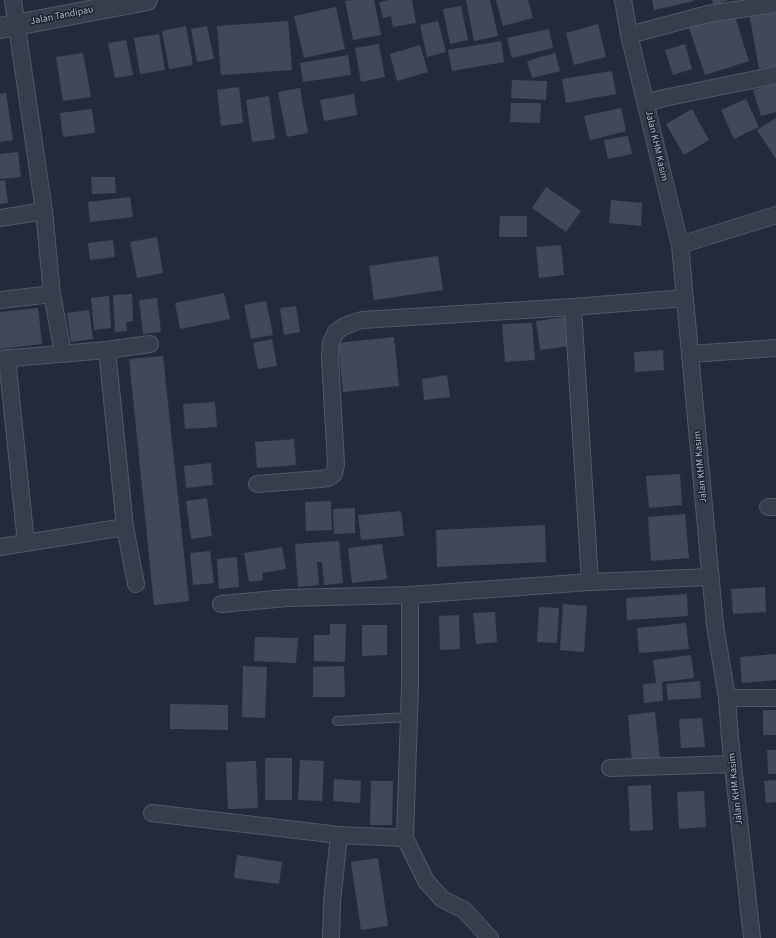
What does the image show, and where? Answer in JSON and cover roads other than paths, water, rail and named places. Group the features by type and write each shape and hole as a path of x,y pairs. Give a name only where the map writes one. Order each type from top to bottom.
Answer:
{"street":[{"path":"13,0 9,26 44,211 52,294 62,353"},
{"name":"Jalan Tandipau","path":"9,26 147,0"},
{"name":"Jalan KHM Kasim","path":"623,0 680,246 715,624 727,698 752,938"},
{"path":"630,35 708,14 776,4"},
{"path":"646,103 776,75"},
{"path":"0,218 44,211"},
{"path":"680,246 776,215"},
{"path":"0,300 52,294"},
{"path":"257,484 328,478 334,474 336,464 330,360 331,342 336,332 352,322 362,320 573,307 685,298"},
{"path":"573,307 590,582"},
{"path":"26,543 3,359 107,350 150,344"},
{"path":"690,354 776,348"},
{"path":"107,350 125,528 136,584"},
{"path":"0,547 125,528"},
{"path":"221,604 287,598 410,595 590,582 711,577"},
{"path":"410,595 409,717 405,838 426,881 442,899 464,910 490,938"},
{"path":"727,698 776,698"},
{"path":"610,768 733,764"},
{"path":"152,813 339,835 405,838"},
{"path":"331,938 332,902 339,835"}],"lane":[{"path":"337,721 409,717"}]}
